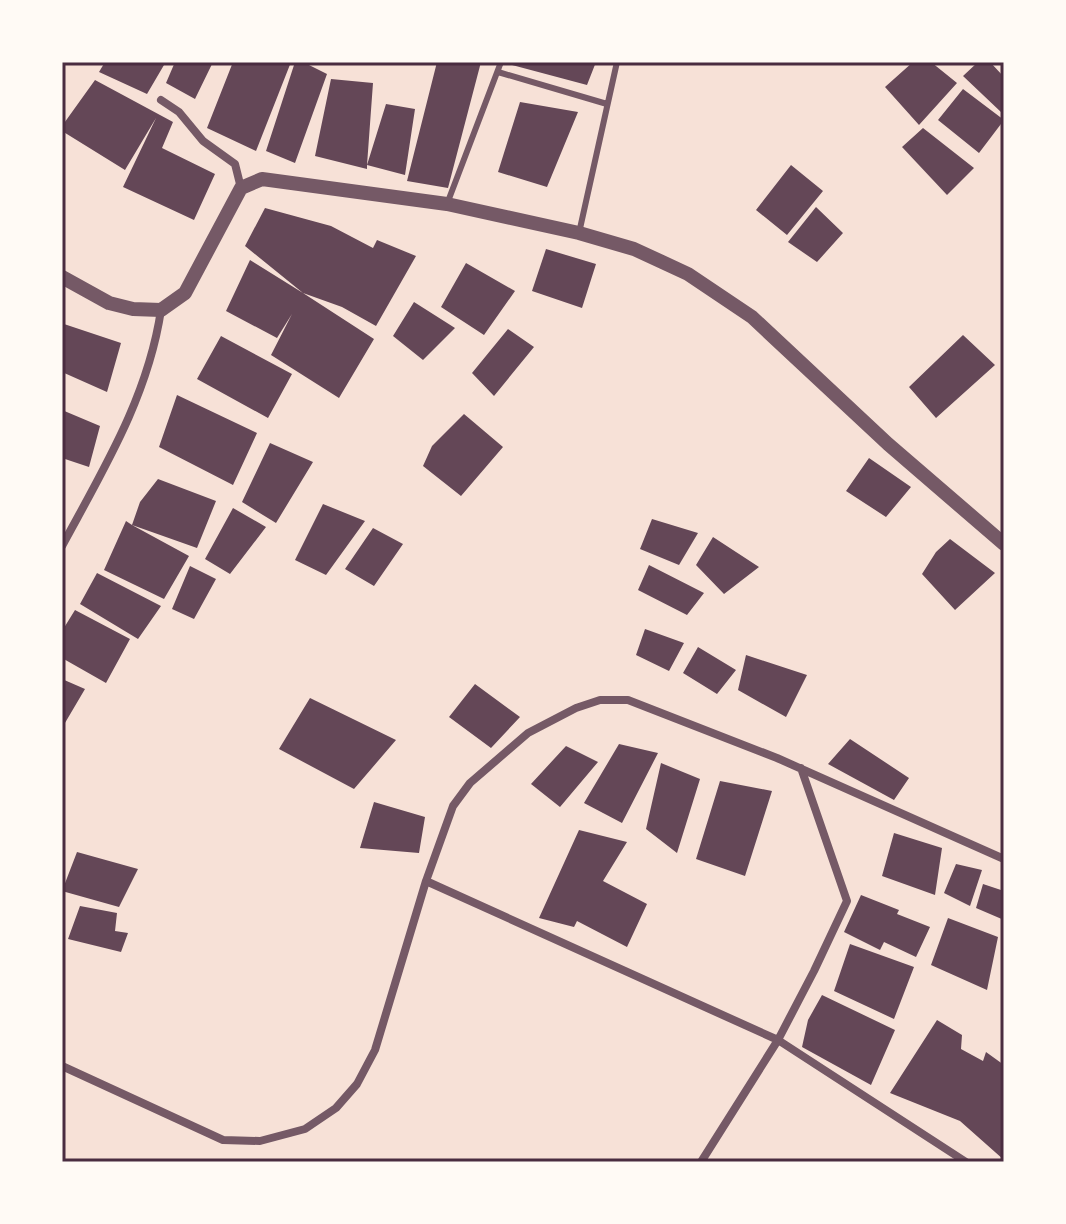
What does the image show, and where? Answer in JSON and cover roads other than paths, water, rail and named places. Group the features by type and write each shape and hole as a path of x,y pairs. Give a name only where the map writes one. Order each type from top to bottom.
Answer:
{"street":[{"path":"161,100 179,112 203,141 235,164 241,188"},
{"path":"62,277 109,303 133,309 161,310 185,293 241,188 249,182 270,179 447,204 579,233 634,249 688,274 752,317 888,444 1004,544"},
{"path":"62,546 119,441 144,382 156,343 161,310"},
{"path":"62,1066 223,1140 260,1141 305,1129 336,1108 357,1084 375,1050 426,881 453,806 470,783 528,733 576,708 600,700 628,700 801,768 1004,859"},
{"path":"701,1162 778,1040 847,901 801,768"},
{"path":"426,881 778,1040 966,1162"}],"lane":[{"path":"447,204 501,62"},
{"path":"579,233 617,62"},
{"path":"498,72 607,104"}]}
